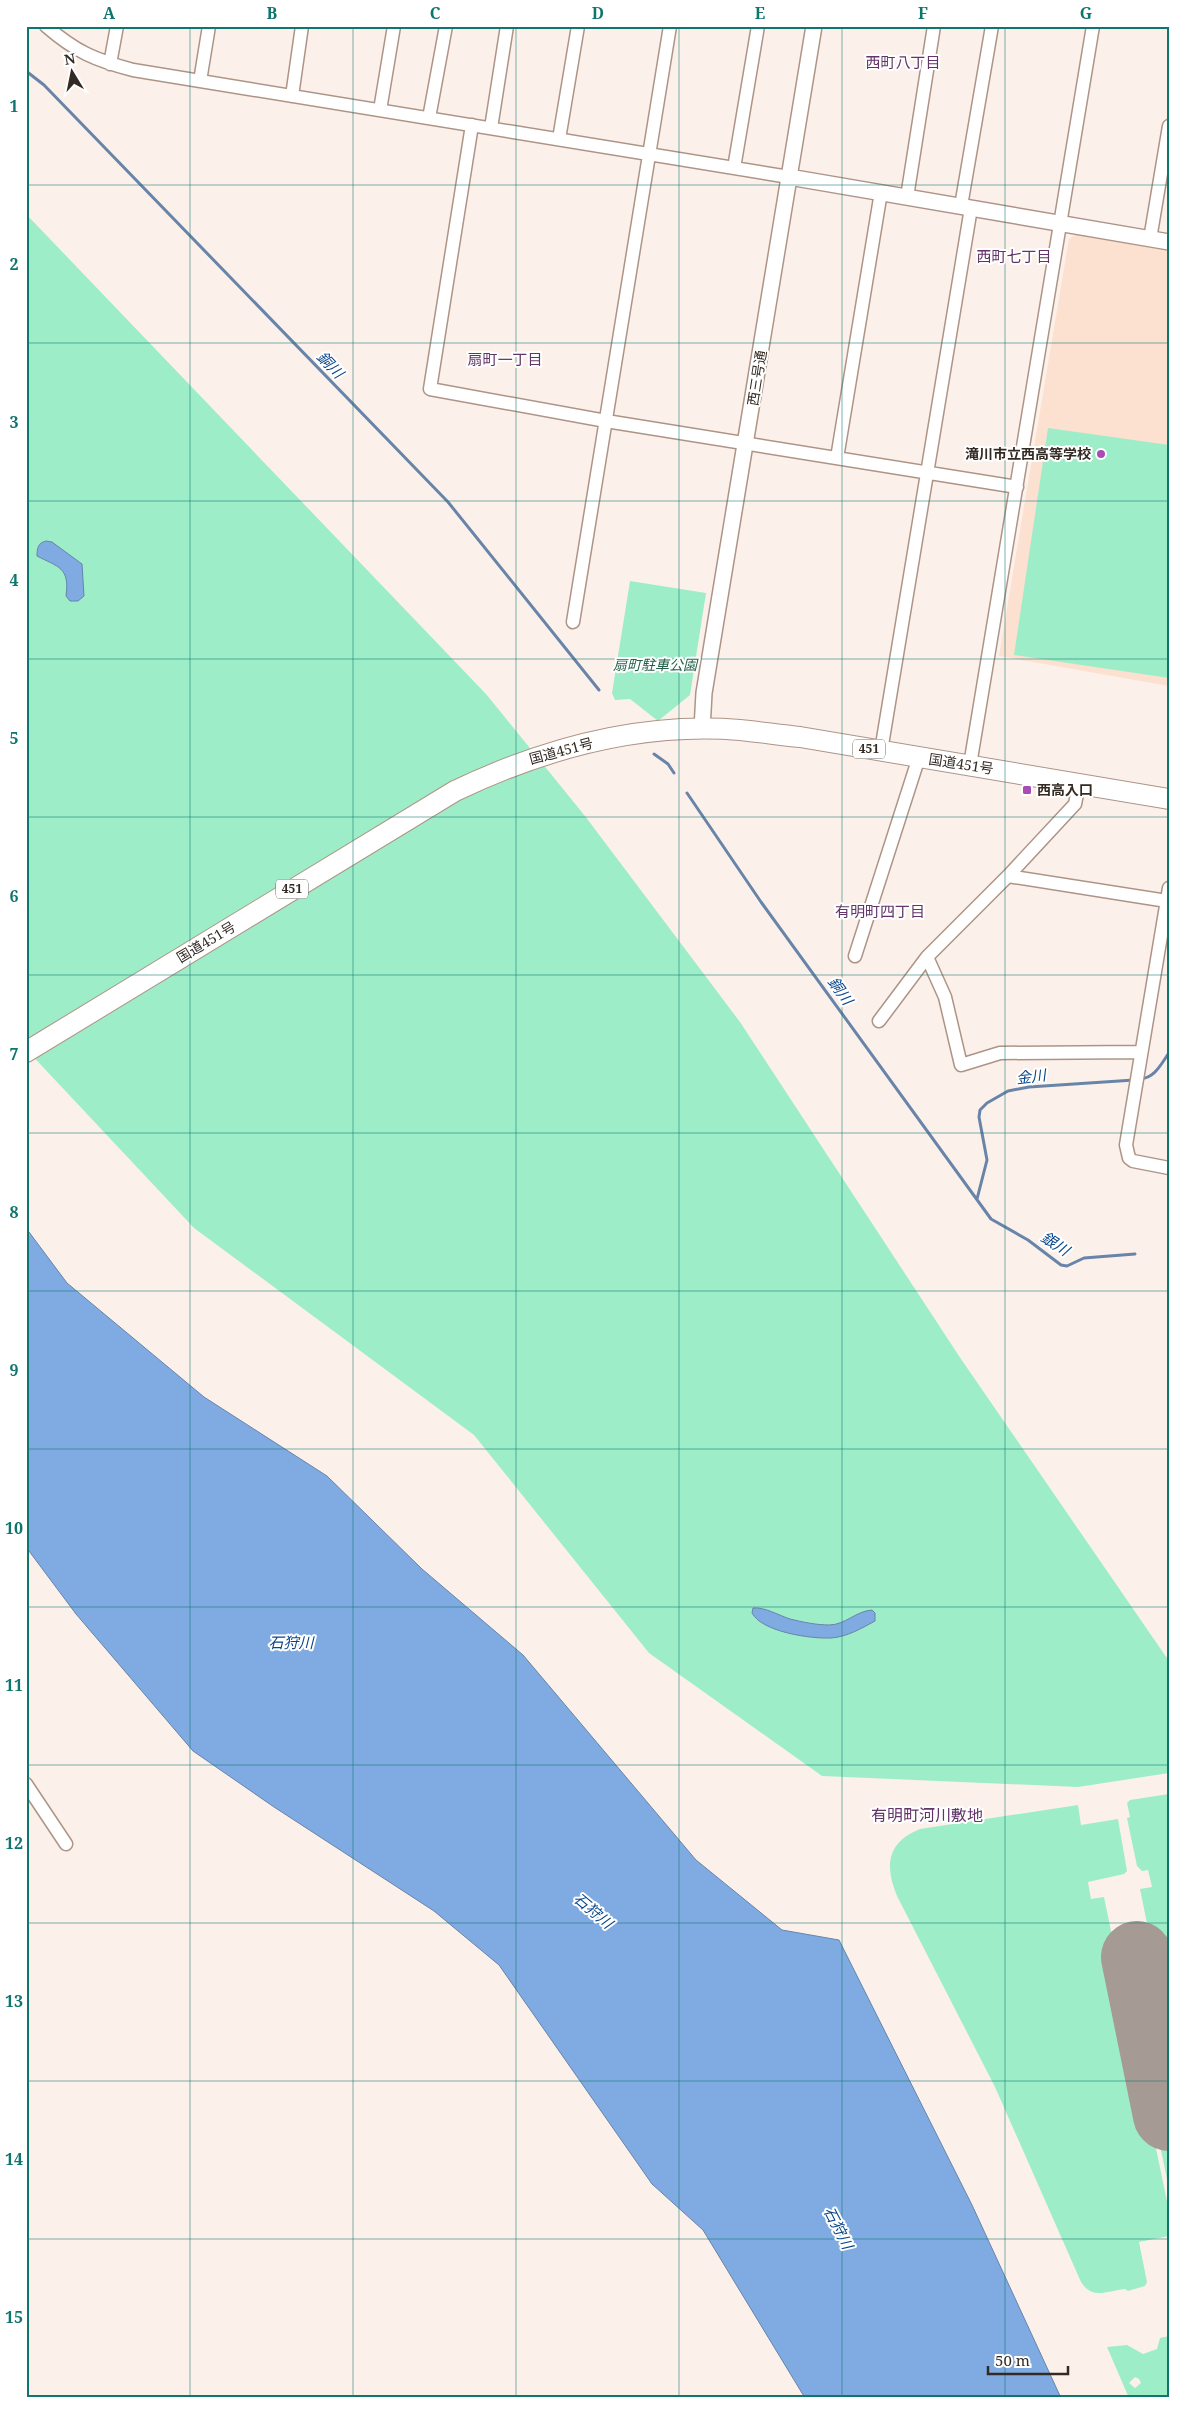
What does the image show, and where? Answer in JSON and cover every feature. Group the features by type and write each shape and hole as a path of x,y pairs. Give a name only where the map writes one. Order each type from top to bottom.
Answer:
{"highway":[{"name":"国道451号","path":"26,1052 455,791 530,759 568,748 645,732 738,730 800,737 1169,799"}],"street":[{"path":"46,26 65,43 94,59 110,64 472,126 881,192 1169,242"},
{"path":"110,64 117,26"},
{"path":"200,80 209,26"},
{"path":"292,96 302,26"},
{"path":"380,110 394,26"},
{"path":"429,118 446,26"},
{"path":"491,128 506,26"},
{"path":"559,140 578,26"},
{"path":"573,622 651,154 670,26"},
{"path":"734,168 758,26"},
{"name":"西三号通","path":"702,730 705,684 814,26"},
{"path":"906,197 934,26"},
{"path":"881,751 928,473 992,26"},
{"path":"970,765 1093,26"},
{"path":"472,126 430,390 606,421 1017,487"},
{"path":"1150,239 1169,126"},
{"path":"837,458 881,192"},
{"path":"855,956 919,757"},
{"path":"879,1021 927,957 1008,876 1075,804 1079,784"},
{"path":"1008,876 1167,901"},
{"path":"1169,888 1140,1052 1126,1152 1134,1162 1169,1168"},
{"path":"927,957 944,997 961,1065 1000,1053 1140,1052"},
{"path":"26,1784 66,1844"}],"shaded area":[{"name":"滝川市立西高等学校","path":"1076,234 1169,251 1169,686 999,656 1069,239"}],"green space":[{"path":"26,214 486,694 585,816 740,1022 961,1359 1169,1661 1169,1773 1078,1787 822,1776 649,1653 474,1435 194,1228 26,1049"},
{"path":"1048,428 1169,445 1169,678 1014,655"},
{"name":"扇町駐車公園","path":"630,581 706,593 690,695 658,721 630,699 615,700 612,693"},
{"path":"1169,1794 1169,2032 1140,1889 1152,1887 1148,1870 1142,1871 1137,1866 1127,1818 1130,1817 1127,1803 1130,1800"},
{"path":"1078,1805 1081,1825 1118,1819 1127,1871 1124,1874 1088,1882 1091,1899 1104,1897 1169,2211 1169,2236 1139,2242 1147,2282 1145,2286 1128,2291 1125,2289 1095,2293 1085,2288 1081,2282 995,2087 898,1898 891,1877 890,1867 894,1849 900,1841 920,1829"},
{"path":"1129,1932 1144,1942 1169,2058 1169,2189 1119,1947"},
{"path":"1169,2336 1169,2398 1129,2398 1107,2347 1127,2345 1143,2354 1157,2349 1160,2338","holes":["1135,2377 1141,2383 1135,2388 1129,2383"]}],"water":[{"path":"46,541 52,542 82,564 84,596 78,601 70,601 66,596 66,579 61,569 37,556 38,546"},
{"name":"石狩川","path":"26,1228 67,1283 204,1397 327,1476 422,1569 523,1655 696,1860 782,1930 839,1940 972,2205 1061,2398 805,2398 703,2230 652,2184 499,1965 434,1911 274,1807 193,1751 76,1614 26,1547"},
{"path":"753,1608 767,1610 790,1619 829,1625 840,1623 872,1610 875,1613 875,1621 843,1636 831,1638 800,1636 776,1630 757,1620 752,1613"}],"waterway":[{"name":"銅川","path":"26,71 44,85 448,502 599,690"},
{"name":"銅川","path":"654,754 668,764 674,773"},
{"name":"銅川","path":"687,793 761,902 991,1219 1028,1240 1061,1265 1067,1266 1084,1258 1135,1254"},
{"name":"金川","path":"1140,1079 1154,1073 1169,1053"},
{"name":"金川","path":"977,1199 987,1160 979,1117 980,1110 987,1103 1008,1091 1029,1087 1134,1080"}],"runway":[{"path":"1137,1957 1169,2115"}],"place":[{"name":"滝川市立西高等学校","path":"1101,454"},
{"name":"西高入口","path":"1027,790"}],"district":[{"name":"西町八丁目","path":"903,63"},
{"name":"西町七丁目","path":"1014,257"},
{"name":"扇町一丁目","path":"505,360"},
{"name":"有明町四丁目","path":"880,912"},
{"name":"有明町河川敷地","path":"927,1815"}],"water label":[{"name":"銀川","path":"1055,1244"}]}
